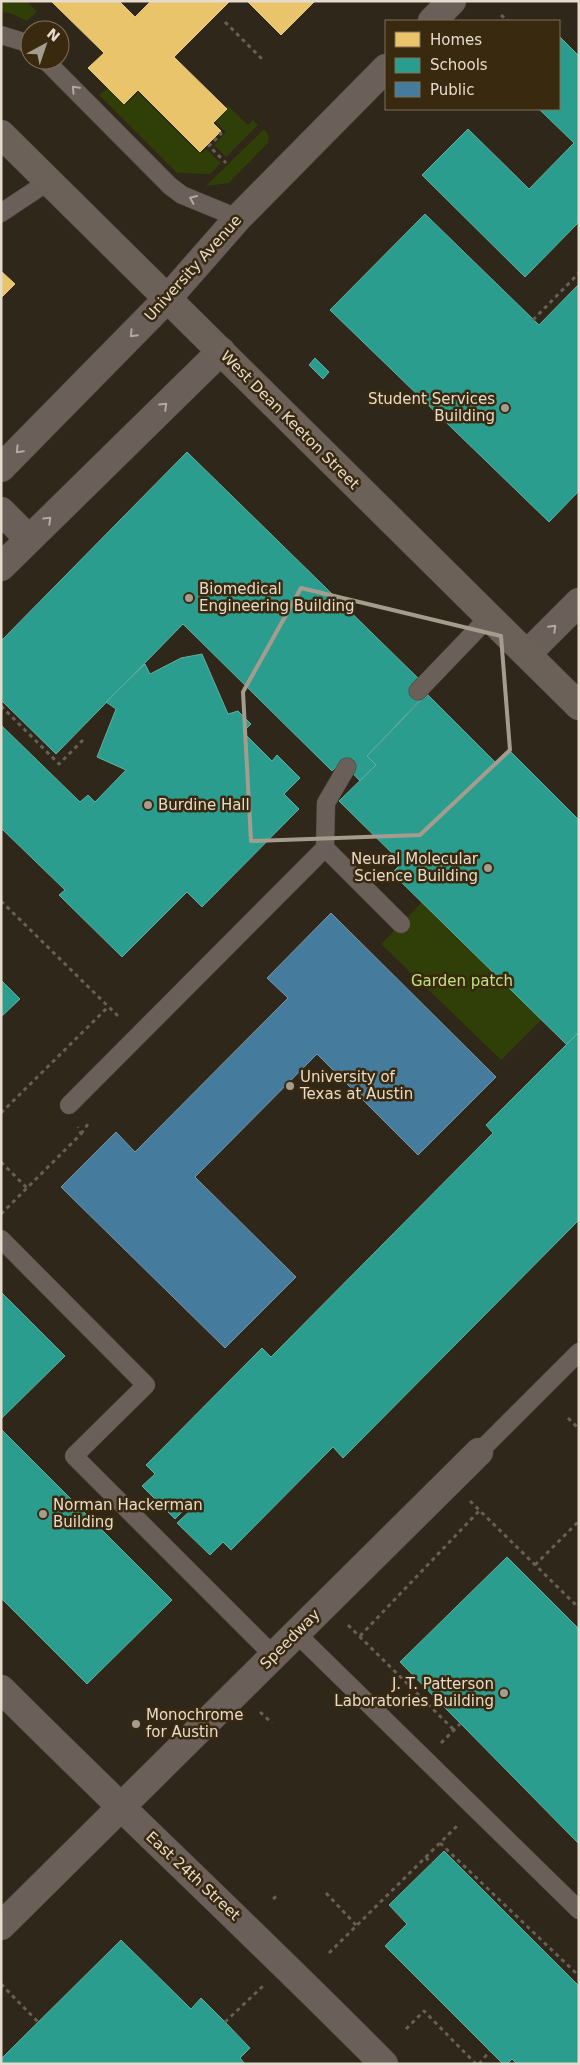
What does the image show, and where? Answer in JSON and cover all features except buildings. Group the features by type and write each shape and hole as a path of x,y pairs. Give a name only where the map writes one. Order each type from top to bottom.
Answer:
{"main road":[{"name":"West Dean Keeton Street","path":"1,134 579,706"}],"street":[{"path":"433,20 452,1"},
{"name":"University Avenue","path":"1,468 167,299 238,218 385,69"},
{"path":"1,567 221,351"},
{"path":"1,511 29,539"},
{"path":"527,654 579,602"},
{"name":"Speedway","path":"1,1926 479,1452"},
{"name":"East 24th Street","path":"1,1689 120,1808 285,1965 384,2064"}],"lane":[{"path":"1,35 20,41"},
{"path":"55,70 170,186 182,195 238,218"},
{"path":"1,213 49,181"},
{"path":"418,691 489,616"},
{"path":"69,1106 324,848 326,803 347,767"},
{"path":"324,848 401,924"},
{"path":"1,1239 146,1384 74,1456 273,1655"},
{"name":"Speedway","path":"479,1452 579,1352"},
{"path":"296,1633 579,1910"}],"path":[{"path":"501,15 507,20"},
{"path":"224,22 264,61"},
{"path":"220,132 221,134 209,146 226,163"},
{"path":"534,320 579,274"},
{"path":"1,706 59,764 86,738"},
{"path":"1,901 138,1035"},
{"path":"1,1113 109,1006"},
{"path":"1,1214 62,1152"},
{"path":"1,1162 27,1188"},
{"path":"568,1418 579,1429"},
{"path":"451,1480 579,1608"},
{"path":"360,1636 480,1511"},
{"path":"535,1565 579,1521"},
{"path":"326,1603 454,1730"},
{"path":"329,1952 460,1824"},
{"path":"440,1843 579,1976"},
{"path":"426,1857 431,1864"},
{"path":"326,1893 356,1925"},
{"path":"273,1899 279,1894"},
{"path":"225,2022 285,1965"},
{"path":"1,1984 38,2022"},
{"path":"406,2029 424,2012 478,2064 490,2051"}],"highlighted area":[{"path":"301,588 501,636 510,750 420,835 251,841 243,692"}],"green space":[{"path":"1,1 26,1 37,11 28,20 10,13 1,12"},
{"path":"108,88 122,102 127,103 138,92 196,150 202,153 206,149 221,163 210,174 177,173 99,95"},
{"path":"227,105 248,125 253,120 258,125 226,157 214,145 226,132 213,120"},
{"path":"264,129 269,136 268,143 229,183 206,186"},
{"name":"Garden patch","path":"422,902 542,1019 501,1060 381,944"}],"place":[{"name":"Student Services Building","path":"505,408"},
{"name":"Biomedical Engineering Building","path":"189,598"},
{"name":"Burdine Hall","path":"148,805"},
{"name":"Neural Molecular Science Building","path":"488,868"},
{"name":"University of Texas at Austin","path":"290,1086"},
{"name":"Norman Hackerman Building","path":"43,1514"},
{"name":"J. T. Patterson Laboratories Building","path":"504,1693"},
{"name":"Monochrome for Austin","path":"136,1724"}]}
